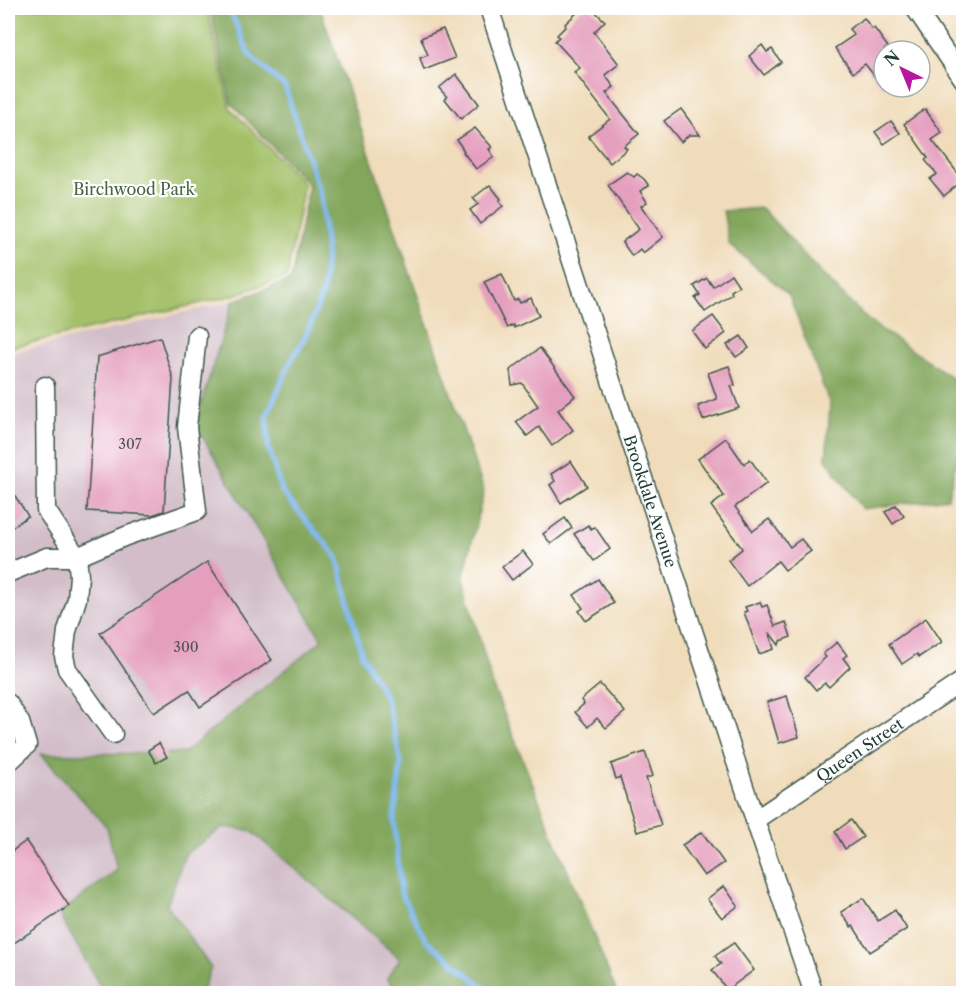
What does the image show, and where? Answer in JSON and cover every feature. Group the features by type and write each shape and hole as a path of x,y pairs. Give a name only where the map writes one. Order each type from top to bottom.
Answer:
{"street":[{"path":"915,8 963,80"},
{"name":"Brookdale Avenue","path":"496,11 755,820 814,993"},
{"path":"8,573 47,557 77,557 126,536 197,511 186,427 198,336"},
{"path":"45,386 46,510 77,557 79,576 77,599 67,631 64,656 68,669 113,734"},
{"name":"Queen Street","path":"755,820 963,680"},
{"path":"8,703 20,722 27,745 8,763"}],"shaded area":[{"path":"233,301 195,424 322,640 184,753 41,754 107,827 117,870 60,914 104,993 8,993 8,353"},
{"path":"224,827 251,831 400,960 387,978 398,993 201,993 211,968 167,905 185,854"}],"green space":[{"name":"Birchwood Park","path":"8,8 207,8 230,108 304,184 287,277 231,296 8,348"},
{"path":"210,8 320,8 484,491 463,579 493,686 617,993 398,993 387,978 400,959 251,831 224,827 185,854 167,905 211,968 201,993 104,993 59,914 117,870 107,827 41,754 184,753 322,640 195,424 233,301 291,280 309,185 231,103"},
{"path":"762,208 818,270 869,321 963,385 963,432 948,498 862,509 826,459 830,405 789,295 729,244 723,211"}],"building":[{"path":"582,8 591,8 605,21 594,32 619,64 605,75 614,87 606,93 639,134 624,146 627,149 610,163 588,136 610,119 574,72 580,68 555,41 559,37 557,35 566,26 565,24"},
{"path":"864,18 882,39 872,39 872,73 865,64 853,73 835,48 854,35 849,29"},
{"path":"443,29 455,58 424,70 420,58 428,55 421,38"},
{"path":"762,45 767,52 772,49 781,62 764,75 749,56"},
{"path":"456,74 479,104 461,119 439,88"},
{"path":"681,109 700,135 689,135 681,142 664,121"},
{"path":"925,109 942,133 932,140 963,180 944,196 930,179 937,174 925,160 928,158 904,124"},
{"path":"891,121 900,133 884,144 875,132"},
{"path":"475,128 492,147 489,149 494,157 476,169 457,140"},
{"path":"627,172 634,177 637,174 649,186 640,191 647,202 641,206 663,237 643,253 640,249 632,256 622,242 639,229 608,185"},
{"path":"490,185 501,199 499,201 503,206 480,224 470,210 478,204 473,198"},
{"path":"502,274 514,301 518,299 520,303 531,298 539,316 514,328 513,325 507,328 484,282"},
{"path":"731,274 739,286 731,291 732,294 705,312 695,298 700,295 694,286 707,278 713,287"},
{"path":"713,316 726,333 705,349 692,331"},
{"path":"741,336 749,348 736,357 727,345"},
{"path":"160,337 173,378 164,511 152,515 87,511 97,357"},
{"path":"540,348 575,396 558,410 573,430 552,446 539,427 527,436 516,422 538,406 522,383 512,385 510,370"},
{"path":"729,366 735,385 731,386 739,408 703,420 698,406 717,399 708,373"},
{"path":"726,438 744,464 750,459 767,483 735,507 753,531 769,519 790,547 801,539 811,551 785,570 778,561 747,586 728,560 742,549 711,506 724,496 698,459"},
{"path":"571,461 587,486 561,503 550,485 555,481 551,474"},
{"path":"8,485 28,516 8,530"},
{"path":"896,505 904,516 893,524 885,512"},
{"path":"565,518 572,528 551,544 543,534"},
{"path":"588,525 591,529 595,527 610,549 594,561 574,534"},
{"path":"523,551 533,564 512,580 502,567"},
{"path":"207,562 272,660 200,707 189,690 154,713 100,633"},
{"path":"598,579 614,603 586,621 579,611 583,608 574,595"},
{"path":"760,602 762,607 767,605 775,626 786,622 791,637 780,641 779,645 769,632 774,649 759,654 744,612 747,611 745,607"},
{"path":"926,618 942,642 919,657 917,654 902,664 889,644"},
{"path":"837,642 847,655 843,658 850,667 829,687 825,683 816,690 805,677 826,657 823,654"},
{"path":"600,684 625,712 606,728 597,718 588,727 575,712 584,704 581,700"},
{"path":"787,696 799,737 779,743 767,702"},
{"path":"159,743 167,757 156,763 148,750"},
{"path":"645,752 653,776 646,778 661,825 637,832 620,777 616,779 611,764"},
{"path":"851,820 863,837 845,849 835,832"},
{"path":"702,832 724,863 704,876 682,845"},
{"path":"26,841 69,906 8,947 8,854"},
{"path":"724,886 738,906 722,918 707,899"},
{"path":"863,898 878,921 895,910 907,929 870,952 841,912"},
{"path":"734,943 754,970 727,990 712,970 721,964 715,956"}],"waterway":[{"path":"229,8 250,56 285,87 321,196 326,254 323,292 307,334 291,361 267,415 268,446 282,492 337,557 362,655 386,698 401,762 394,820 401,893 426,940 492,994"}]}
